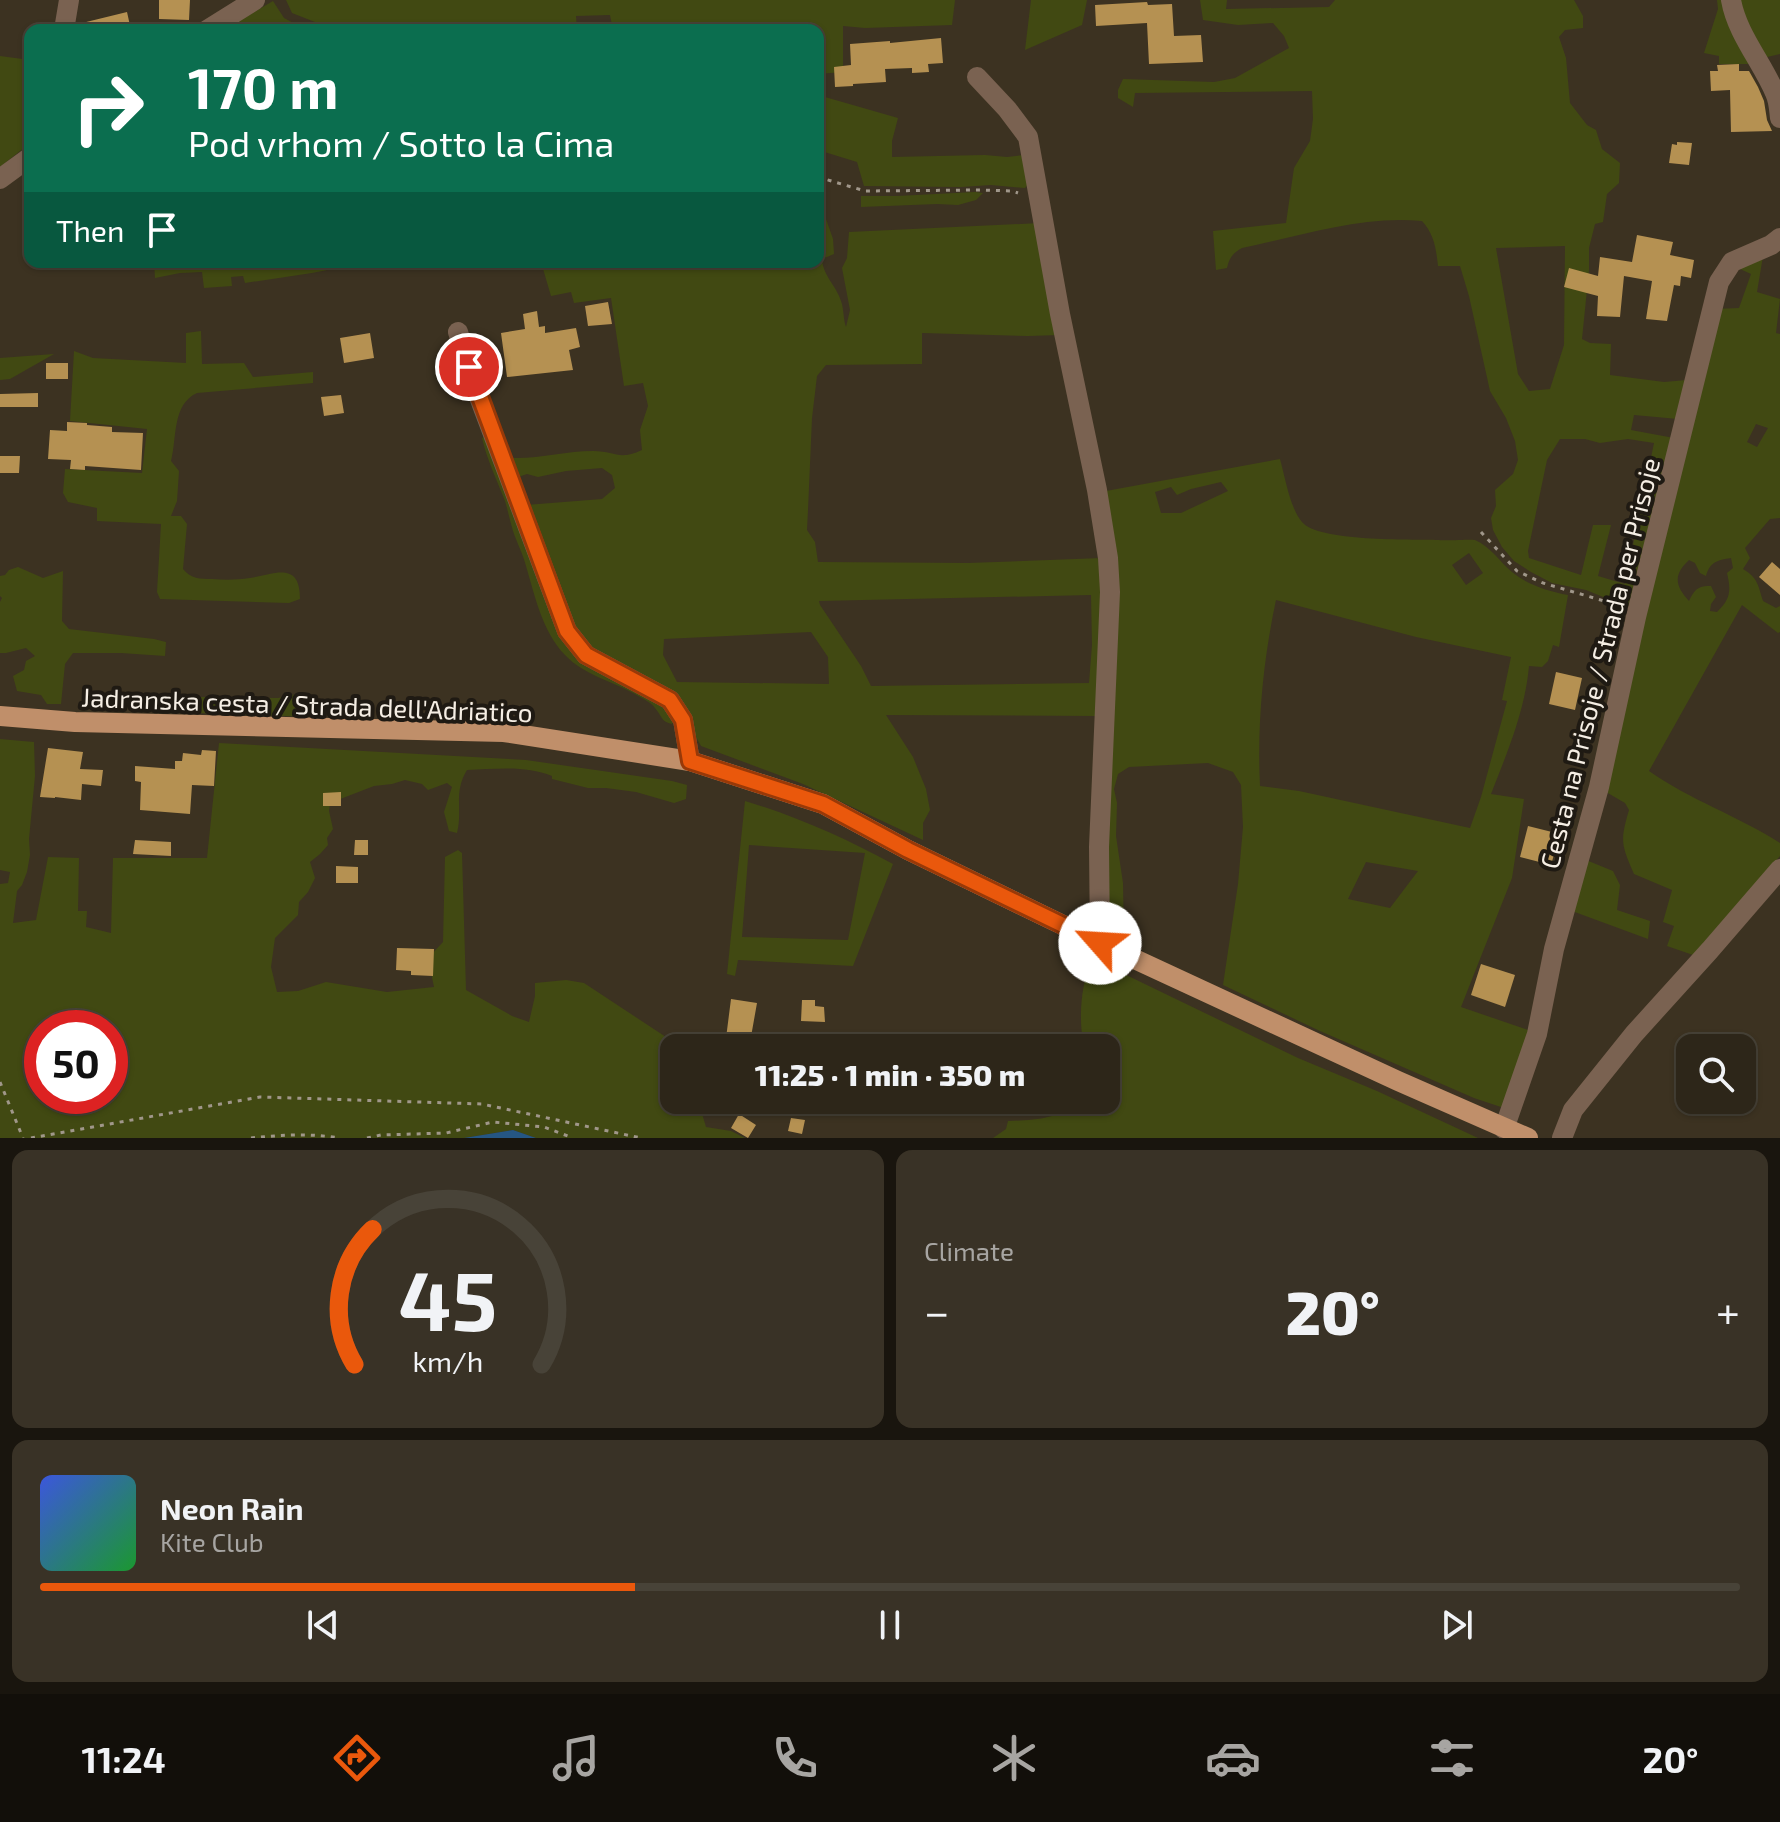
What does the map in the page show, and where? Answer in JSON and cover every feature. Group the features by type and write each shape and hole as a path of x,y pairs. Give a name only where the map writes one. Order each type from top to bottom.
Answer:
{"main road":[{"name":"Jadranska cesta / Strada dell'Adriatico","path":"0,716 75,722 504,732 690,761 823,804 908,850 1100,943 1528,1138"}],"street":[{"path":"65,24 69,0"},
{"path":"216,24 254,0"},
{"path":"1731,0 1732,8 1777,96 1780,118"},
{"path":"977,77 1028,137 1108,558 1110,592 1099,847 1100,943"},
{"path":"0,179 24,161"},
{"name":"Cesta na Prisoje / Strada per Prisoje","path":"1504,1129 1537,1034 1554,949 1599,787 1636,619 1719,282 1732,262 1780,238"},
{"path":"458,332 473,381 567,631 586,655 670,700 683,720 690,761"},
{"path":"1562,1138 1573,1110 1780,869"}],"path":[{"path":"824,179 865,191 1013,191 1040,202"},
{"path":"1481,532 1517,571 1543,583 1611,603 1636,619"},
{"path":"0,1082 23,1138"},
{"path":"31,1138 260,1097 482,1104 641,1138"},
{"path":"367,1138 446,1133 493,1122 544,1127 573,1138"},
{"path":"251,1138 288,1134 339,1138"}],"green space":[{"path":"286,0 955,0 952,25 843,26 843,72 824,74 824,24 612,24 610,15 576,16 577,24 320,24 292,13"},
{"path":"1031,0 1087,0 1082,25 1025,50"},
{"path":"1200,0 1227,0 1226,9 1329,7 1335,0 1574,0 1583,16 1583,28 1565,30 1559,37 1566,58 1570,103 1587,125 1596,130 1602,149 1620,163 1619,183 1607,194 1603,222 1595,224 1589,248 1582,339 1590,343 1611,344 1610,375 1664,382 1687,380 1678,419 1634,415 1631,430 1674,438 1628,607 1586,590 1552,583 1514,561 1502,547 1491,518 1496,506 1495,490 1513,474 1518,460 1515,441 1490,391 1460,266 1438,266 1434,242 1422,221 1354,224 1242,248 1232,256 1227,268 1216,270 1213,231 1286,223 1294,168 1310,141 1312,91 1135,93 1133,107 1118,98 1123,79 1214,82 1235,78 1289,48 1273,23 1238,25 1203,20","holes":["1565,246 1564,345 1550,389 1529,391 1518,374 1496,248","1560,439 1585,439 1600,443 1628,439 1654,443 1625,584 1598,576 1611,525 1593,525 1581,575 1529,558 1547,460"]},
{"path":"1717,0 1726,0 1752,64 1719,64 1719,56 1704,53 1718,9"},
{"path":"1735,0 1780,0 1780,54 1763,58"},
{"path":"273,1 284,18 296,24 234,24"},
{"path":"0,56 24,59 24,148 0,167"},
{"path":"824,97 898,118 892,141 892,157 1023,155 1029,183 1025,188 991,185 864,186 857,162 824,152"},
{"path":"983,193 976,200 958,205 861,207 861,196"},
{"path":"824,216 833,239 834,254 824,258"},
{"path":"1040,223 1060,335 922,333 922,364 826,365 817,376 807,530 815,542 818,562 968,563 1102,558 1098,716 886,715 913,757 926,789 930,810 923,823 923,840 803,784 701,746 689,724 591,651 571,624 526,505 602,499 615,488 612,475 602,468 538,477 527,474 515,478 512,458 593,451 622,455 642,450 640,430 648,406 643,383 624,386 611,298 574,303 571,292 551,296 543,268 824,266 841,301 846,327 850,310 842,268 847,258 849,232","holes":["1091,595 1089,683 871,686 819,601","811,632 828,657 829,684 677,682 663,655 664,639"]},
{"path":"1763,256 1757,292 1780,299 1776,333 1780,334 1780,518 1770,519 1745,548 1750,558 1743,569 1755,579 1763,601 1776,608 1780,606 1780,632 1742,605 1649,771 1780,843 1780,856 1693,955 1667,946 1674,926 1663,922 1672,890 1634,874 1623,842 1629,810 1625,803 1606,792 1715,309 1739,308 1751,274 1738,268","holes":["1756,424 1768,428 1757,447 1747,442","1731,558 1733,568 1727,573 1729,594 1722,607 1717,612 1710,611 1716,597 1711,586 1697,589 1689,601 1678,580 1680,571 1689,560 1706,576 1715,562"]},
{"path":"154,268 338,268 245,283 243,276 231,277 232,286 204,288 202,272 155,278"},
{"path":"201,331 202,364 244,363 253,377 313,372 313,383 197,393 189,398 179,413 171,461 179,471 177,501 171,516 181,516 187,524 183,569 193,577 204,579 240,579 277,573 291,575 299,587 300,599 289,603 160,599 157,592 161,524 97,521 97,508 68,502 63,493 65,469 142,473 147,429 70,421 74,351 93,358 186,363 186,333"},
{"path":"54,354 10,379 0,380 0,358"},
{"path":"489,435 556,619 663,703 674,719 672,724 664,720 646,700 573,662 550,635 484,446 482,438"},
{"path":"1280,459 1294,509 1302,522 1311,528 1366,538 1475,540 1525,581 1568,595 1559,647 1553,645 1548,661 1542,667 1529,666 1519,715 1491,794 1524,799 1512,878 1461,1007 1531,1031 1504,1108 1320,1031 1223,985 1243,827 1241,785 1233,772 1208,763 1129,767 1118,774 1114,789 1117,803 1116,836 1123,883 1124,938 1106,929 1106,491","holes":["1221,482 1228,491 1181,513 1161,513 1155,492 1171,487 1177,495","1469,553 1483,573 1466,585 1452,565","1276,600 1416,637 1511,657 1502,700 1507,701 1470,828 1299,791 1260,786 1260,716","1366,862 1418,871 1390,908 1348,899"]},
{"path":"18,567 43,578 63,571 62,621 69,629 166,642 165,656 73,653 65,664 61,704 47,704 41,695 17,691 13,676 24,670 26,661 35,656 26,648 0,653 0,576"},
{"path":"298,694 310,698 310,717 198,713 192,699 278,698"},
{"path":"0,739 34,742 30,855 27,872 17,891 13,923 36,920 48,857 79,858 78,911 87,911 86,927 111,933 113,858 207,858 219,743 526,760 687,785 686,799 674,803 636,792 588,788 552,779 552,776 532,770 467,770 460,786 457,833 449,831 444,812 452,787 447,783 428,790 422,784 405,780 374,786 330,803 333,829 327,838 328,845 310,862 315,878 299,902 298,915 275,938 271,967 277,992 298,991 326,982 387,992 434,987 428,958 443,942 445,857 458,850 462,853 466,990 529,1022 535,983 566,980 584,983 661,1034 660,1114 702,1114 706,1127 731,1131 745,1138 536,1138 513,1130 464,1138 0,1138 0,884 8,883 10,872 0,870"},
{"path":"745,801 821,829 893,864 853,966 738,960 735,976 727,974","holes":["749,845 865,853 848,940 742,937"]},
{"path":"1586,860 1613,871 1620,885 1617,910 1650,921 1648,939 1572,911"},
{"path":"1091,958 1298,1058 1478,1138 993,1138 1006,1129 1008,1121 1058,1114 1120,1114 1120,1034 1082,1034 1085,981"}],"water":[{"path":"513,1130 536,1138 464,1138"}],"building":[{"path":"159,0 190,0 189,20 159,19"},
{"path":"1147,2 1148,5 1172,4 1174,36 1201,35 1203,62 1149,64 1147,23 1096,26 1095,5"},
{"path":"127,12 130,24 78,24"},
{"path":"941,38 943,63 928,64 929,72 912,73 912,68 885,69 886,82 835,87 834,67 851,65 850,44"},
{"path":"1739,64 1739,71 1749,71 1758,87 1772,131 1731,132 1730,90 1711,91 1710,71 1718,71 1717,65"},
{"path":"1677,142 1692,143 1689,165 1669,163 1672,144 1677,145"},
{"path":"1637,235 1673,242 1670,255 1694,260 1691,278 1681,276 1680,286 1674,285 1667,321 1646,319 1652,281 1624,276 1620,317 1597,316 1598,296 1564,287 1569,268 1598,276 1600,257 1632,262"},
{"path":"608,302 612,324 588,326 585,306"},
{"path":"537,311 539,327 545,326 545,333 576,328 580,347 569,350 573,370 507,377 501,333 525,329 523,314"},
{"path":"370,333 374,358 344,363 340,338"},
{"path":"46,363 68,363 68,379 46,379"},
{"path":"38,393 38,407 0,407 0,394"},
{"path":"341,395 344,413 324,416 321,397"},
{"path":"67,422 112,427 112,432 143,433 141,470 85,466 85,470 70,469 71,460 48,459 50,430 67,431"},
{"path":"0,456 20,456 19,473 0,473"},
{"path":"1772,562 1780,569 1780,595 1759,577"},
{"path":"1556,672 1582,678 1575,710 1549,704"},
{"path":"48,748 83,752 80,769 103,770 101,786 82,784 81,800 40,797"},
{"path":"202,750 216,751 214,786 192,785 190,814 140,810 141,782 135,781 135,766 175,769 175,761 182,761 183,753 201,755"},
{"path":"341,792 341,806 323,806 323,793"},
{"path":"1528,826 1560,834 1551,865 1520,857"},
{"path":"135,840 171,842 171,856 133,854"},
{"path":"355,840 368,840 368,855 354,855"},
{"path":"336,866 358,867 358,883 336,883"},
{"path":"397,948 434,949 433,976 411,975 411,971 396,970"},
{"path":"1481,964 1515,975 1505,1007 1471,995"},
{"path":"731,999 757,1003 751,1034 727,1034"},
{"path":"802,1000 815,1000 815,1006 824,1007 825,1022 801,1021"},
{"path":"739,1114 756,1125 748,1138 731,1128"},
{"path":"791,1118 805,1120 802,1134 788,1131"}],"route":[{"path":"469,367 567,631 586,655 670,700 683,720 690,761 823,804 908,850 1100,943"}]}
